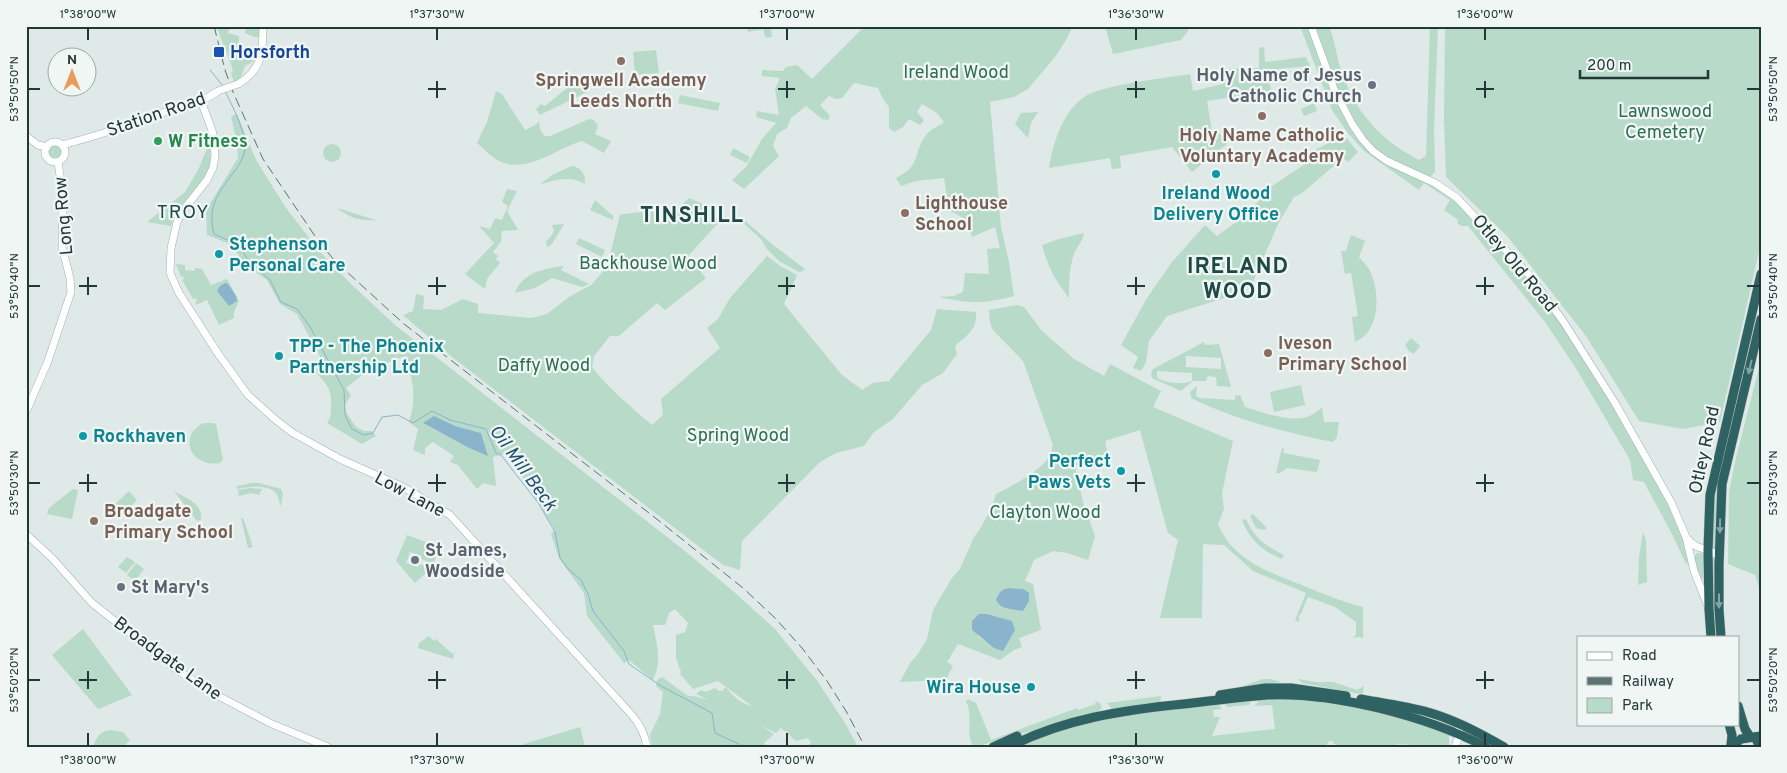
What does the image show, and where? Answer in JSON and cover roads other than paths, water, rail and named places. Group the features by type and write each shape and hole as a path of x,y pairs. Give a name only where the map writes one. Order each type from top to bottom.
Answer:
{"highway":[{"name":"Otley Road","path":"1722,636 1719,610 1719,558 1725,450 1761,274"},
{"name":"Otley Road","path":"1711,636 1705,550 1710,495 1725,450 1761,319"},
{"path":"1180,704 1264,688 1313,690 1406,707 1433,714 1472,729 1504,747"},
{"path":"1008,747 1063,724 1107,714 1266,695 1313,697 1398,714 1460,734 1486,747"},
{"path":"1740,713 1745,729 1755,736 1760,747"},
{"path":"1730,726 1731,746"},
{"path":"994,747 1017,736 1044,731"},
{"path":"1731,746 1741,739 1755,736"}],"street":[{"name":"Station Road","path":"62,145 201,101 218,91 238,84 256,69 262,54 263,26"},
{"name":"Otley Old Road","path":"1311,26 1332,84 1342,105 1352,124 1373,151 1387,161 1446,189 1457,198 1510,254 1547,298 1563,321 1615,403 1671,502 1686,537 1699,589 1709,609"},
{"name":"Low Lane","path":"201,101 214,140 214,164 207,180 182,212 174,234 170,273 180,293 219,355 248,395 277,421 306,441 340,459 402,487 450,515 632,714 645,735 647,747"},
{"path":"26,136 38,145 46,147"},
{"path":"53,142 62,145 66,153 63,159 58,162 52,162 47,159 46,147 53,142"},
{"name":"Long Row","path":"26,412 48,361 71,292 70,278 62,247 63,196 58,162"},
{"name":"Broadgate Lane","path":"26,534 52,558 92,603 158,656 209,691 272,724 328,747"},
{"name":"Otley Old Road","path":"1686,537 1693,545 1715,553 1719,558"},
{"path":"1691,559 1694,552 1705,550"},
{"path":"1455,746 1460,734 1458,723"},
{"path":"1460,734 1472,729"},
{"path":"1455,746 1474,741"}],"water":[{"path":"225,283 228,284 236,296 237,301 229,306 217,291"},
{"path":"434,416 455,426 481,433 488,456 423,423"},
{"path":"1004,589 1023,589 1029,593 1029,601 1023,611 1001,606 996,600"},
{"path":"979,614 987,614 1012,621 1015,630 1003,651 994,648 972,630 972,621"}],"waterway":[{"name":"Oil Mill Beck","path":"210,70 224,87"},
{"name":"Oil Mill Beck","path":"225,91 237,116 245,142 244,153 240,163 219,193 214,205 212,218 214,234 239,245 249,262 270,280 281,302 297,309 309,325 344,390 345,415 352,429 364,435 373,433 382,417 398,415 413,423 432,411 450,420 486,429 496,453 501,455 539,504 555,532 560,558 568,569 581,580 593,611 624,651 629,664 661,686 712,713 715,733 739,744 738,747"}],"railway":[{"path":"214,26 225,70 233,92 263,159 319,242 335,261 404,324 743,588 775,618 802,648 827,681 865,747"}],"place":[{"name":"Horsforth","path":"219,52"},
{"name":"Springwell Academy Leeds North","path":"621,61"},
{"name":"Holy Name of Jesus Catholic Church","path":"1372,85"},
{"name":"Holy Name Catholic Voluntary Academy","path":"1262,116"},
{"name":"W Fitness","path":"158,141"},
{"name":"Ireland Wood Delivery Office","path":"1216,174"},
{"name":"Lighthouse School","path":"905,213"},
{"name":"Stephenson Personal Care","path":"219,254"},
{"name":"Iveson Primary School","path":"1268,353"},
{"name":"TPP - The Phoenix Partnership Ltd","path":"279,356"},
{"name":"Rockhaven","path":"83,436"},
{"name":"Perfect Paws Vets","path":"1121,471"},
{"name":"Broadgate Primary School","path":"94,521"},
{"name":"St James, Woodside","path":"415,560"},
{"name":"St Mary's","path":"121,587"},
{"name":"Wira House","path":"1031,687"}],"district":[{"name":"TROY","path":"183,211"},
{"name":"TINSHILL","path":"692,214"},
{"name":"IRELAND WOOD","path":"1238,278"}],"park label":[{"name":"Ireland Wood","path":"956,72"},
{"name":"Lawnswood Cemetery","path":"1665,121"},
{"name":"Backhouse Wood","path":"648,263"},
{"name":"Daffy Wood","path":"544,365"},
{"name":"Spring Wood","path":"738,435"},
{"name":"Clayton Wood","path":"1045,512"}]}
